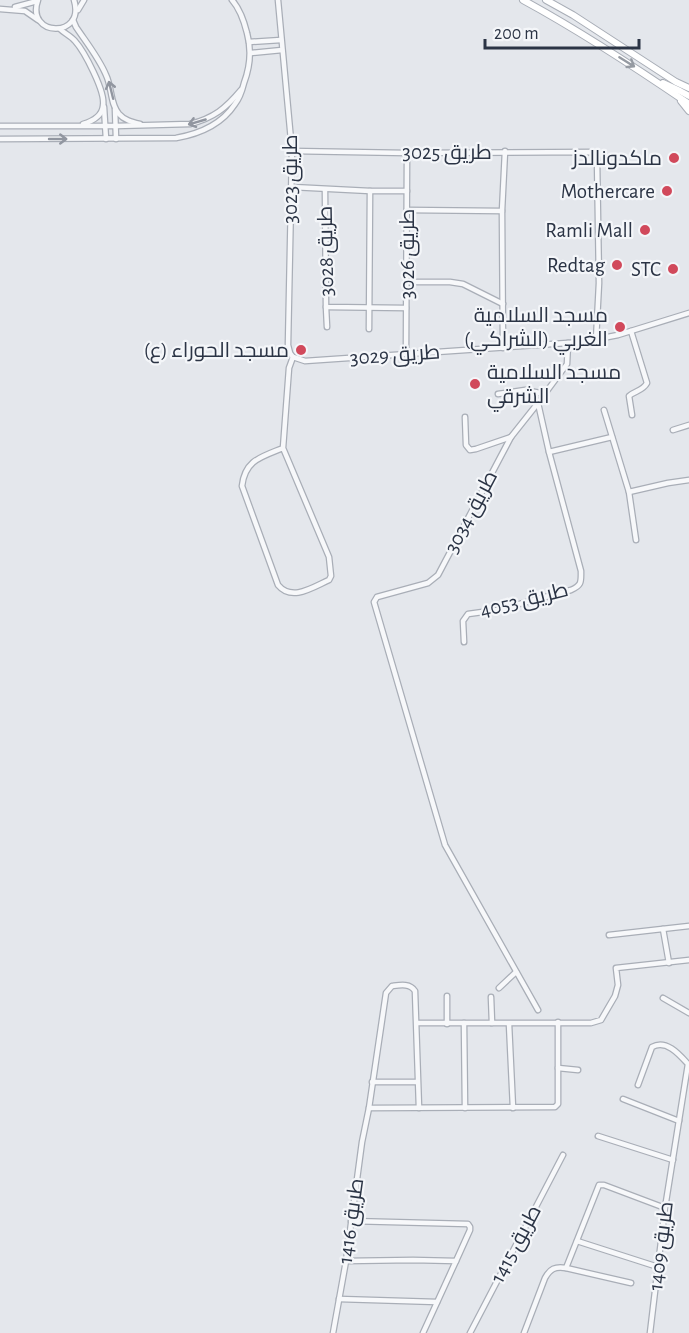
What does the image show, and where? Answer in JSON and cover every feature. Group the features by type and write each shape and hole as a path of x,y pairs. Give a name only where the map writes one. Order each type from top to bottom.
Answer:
{"main road":[{"path":"523,0 567,25 689,104"},
{"path":"546,0 689,88"},
{"path":"654,80 689,96"},
{"path":"677,96 689,111"}],"street":[{"path":"2,9 38,0 36,12 40,21"},
{"path":"74,0 76,27 106,74 110,85 115,108 116,139"},
{"path":"2,9 26,11 49,28 60,29 74,18 84,0"},
{"path":"0,139 176,138 202,131 220,120 235,105 248,74 249,42 241,15 232,0"},
{"name":"طريق 3023","path":"279,0 292,150 288,345 293,357 289,368 283,448"},
{"path":"60,29 75,41 92,67 104,104 106,139"},
{"path":"249,42 281,40"},
{"path":"250,53 282,50"},
{"path":"0,126 177,125 201,121 214,115 228,106 243,88"},
{"path":"77,125 94,120 102,111 104,104"},
{"path":"115,108 125,119 148,126"},
{"name":"طريق 3025","path":"292,150 407,153 595,152 597,158 599,284 596,340"},
{"path":"503,348 502,211 505,152"},
{"name":"طريق 3026","path":"406,354 407,153"},
{"name":"طريق 3028","path":"292,187 325,190 407,191"},
{"name":"طريق 3028","path":"325,190 326,307 406,308"},
{"name":"طريق 3028","path":"369,328 370,191"},
{"path":"407,210 502,211"},
{"path":"407,282 463,284 503,304"},
{"path":"326,307 327,327"},
{"name":"طريق 3029","path":"293,357 304,361 596,340 689,314"},
{"path":"631,331 646,384 629,396 632,415"},
{"name":"طريق 3034","path":"516,972 445,845 374,599 428,583 438,575 511,437 567,364 568,343"},
{"path":"498,394 525,390 545,394"},
{"name":"طريق 4053","path":"464,642 463,621 468,614 497,610 571,590 581,582 538,403"},
{"path":"604,410 629,492 636,540"},
{"path":"465,417 466,446 470,450 511,437"},
{"path":"673,430 689,425"},
{"path":"549,452 612,436"},
{"path":"283,448 329,557 332,576 329,580 291,594 282,590 279,585 242,486 248,466 283,448"},
{"path":"629,492 689,480"},
{"path":"609,935 689,926"},
{"path":"663,929 669,963"},
{"path":"419,1108 417,1023 591,1023 601,1020 615,996 618,985 615,968 689,960"},
{"path":"500,988 516,972 538,1010"},
{"name":"طريق 1416","path":"333,1333 387,990 392,986 405,985 412,987 415,991 417,1023"},
{"path":"447,996 447,1024"},
{"path":"491,997 492,1023"},
{"path":"663,998 689,1013"},
{"path":"369,1108 556,1106 558,1103 558,1022"},
{"path":"464,1023 465,1108"},
{"path":"509,1024 513,1108"},
{"name":"طريق 1409","path":"638,1084 652,1047 656,1045 673,1049 688,1064 665,1208 650,1333"},
{"path":"558,1068 579,1070"},
{"path":"372,1082 417,1082"},
{"path":"623,1099 679,1121"},
{"path":"598,1136 673,1160"},
{"name":"طريق 1415","path":"470,1333 563,1155"},
{"path":"566,1268 599,1185 665,1208"},
{"path":"351,1221 468,1224 470,1227 423,1333"},
{"path":"577,1241 658,1267"},
{"path":"346,1261 456,1261"},
{"path":"524,1333 545,1278 554,1268 566,1268 631,1283"},
{"path":"339,1299 437,1302"}],"place":[{"name":"ماكدونالدز","path":"674,158"},
{"name":"Mothercare","path":"667,191"},
{"name":"Ramli Mall","path":"645,230"},
{"name":"Redtag","path":"617,265"},
{"name":"STC","path":"673,269"},
{"name":"مسجد السلامية الغربي (الشراكي)","path":"620,327"},
{"name":"مسجد الحوراء (ع)","path":"301,350"},
{"name":"مسجد السلامية الشرقي","path":"475,384"}]}
